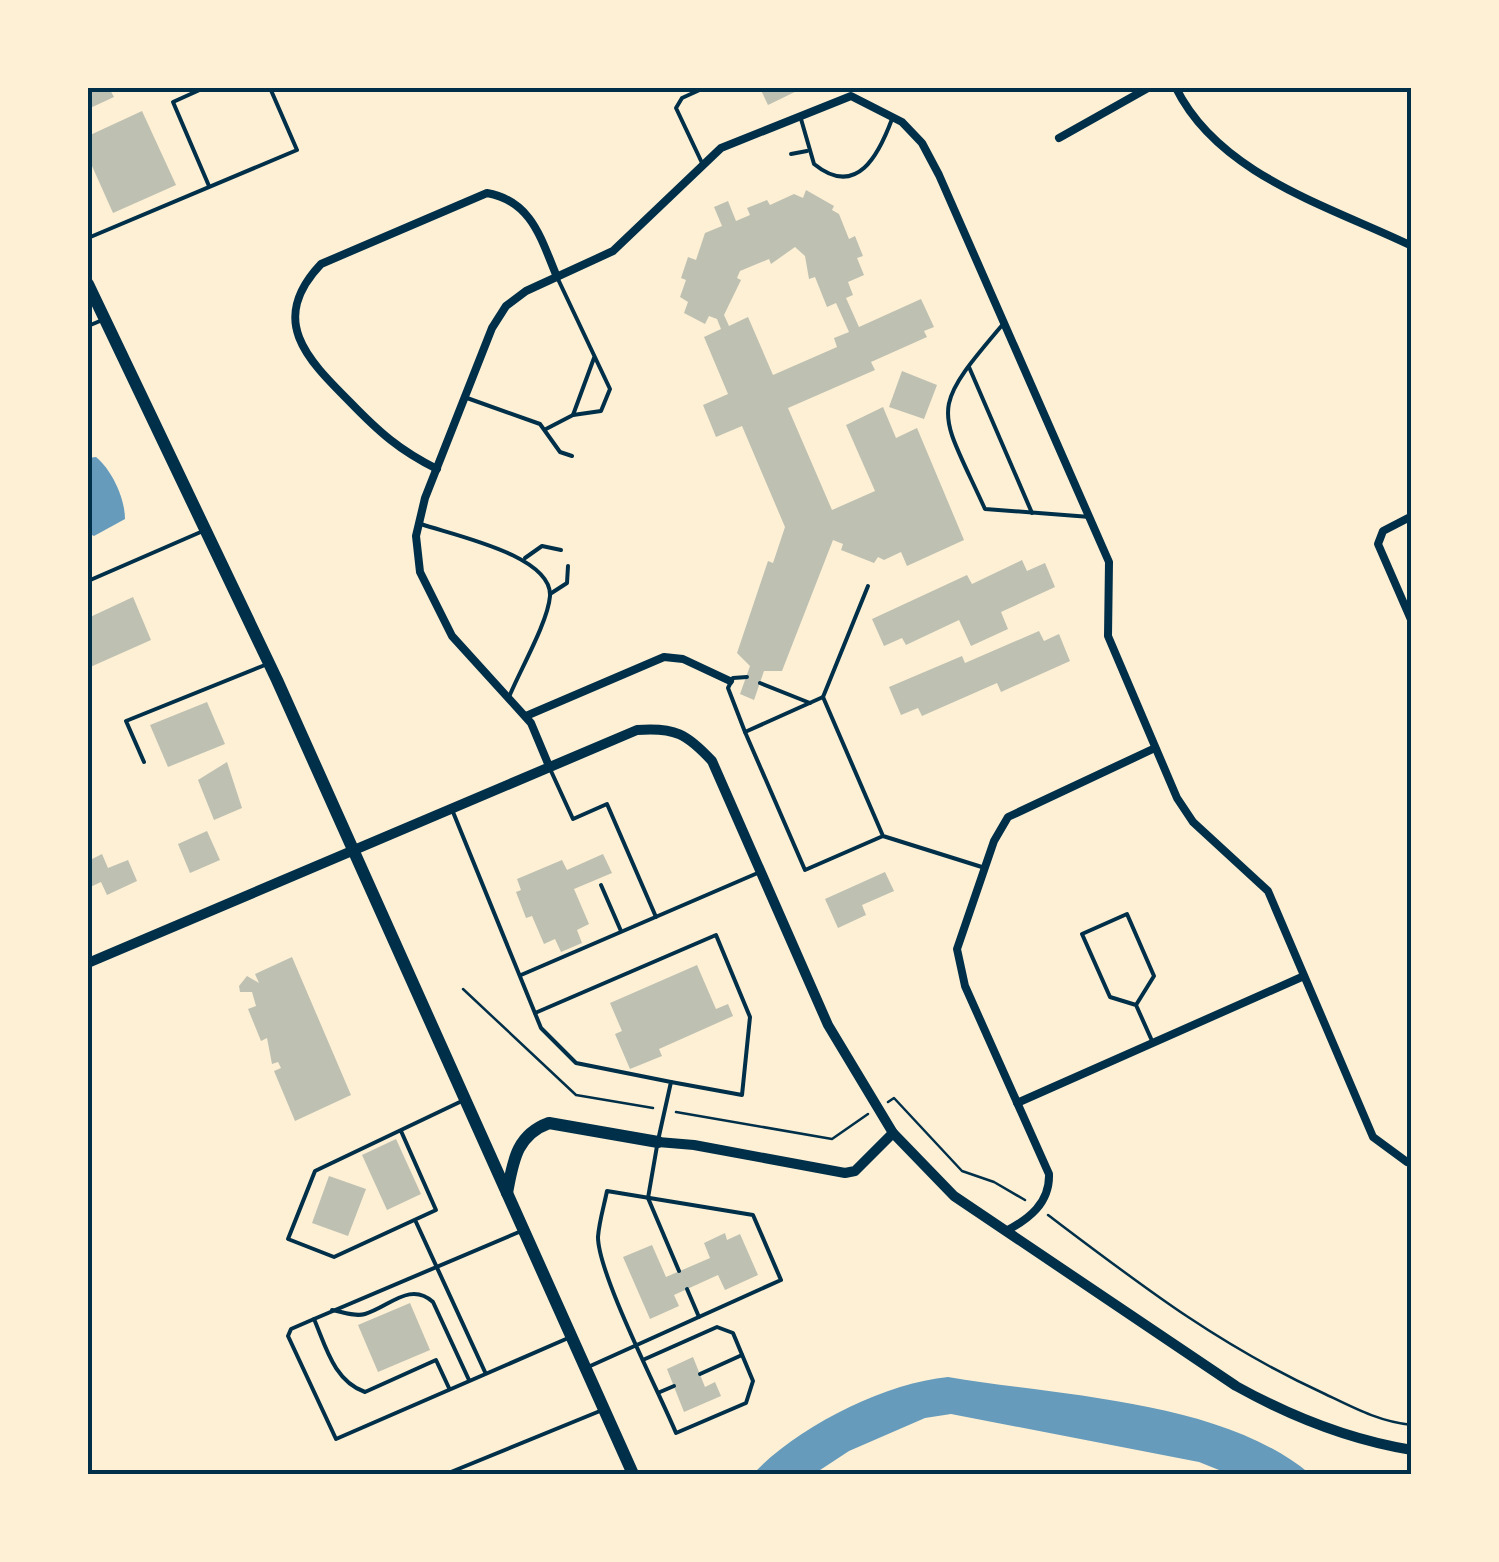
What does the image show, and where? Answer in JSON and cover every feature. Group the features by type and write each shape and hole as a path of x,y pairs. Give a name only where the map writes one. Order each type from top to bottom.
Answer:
{"main road":[{"path":"88,284 270,664 633,1474"},
{"path":"507,1193 519,1145 533,1130 549,1124 658,1142"}],"street":[{"path":"1059,138 1148,88"},
{"path":"1176,88 1204,130 1241,163 1412,246"},
{"path":"549,766 526,716 469,658 435,610 420,572 419,524 492,328 506,306 526,291 613,251 721,148 801,115 842,93 858,98 893,116 913,132 931,158 1110,562 1108,636 1184,811 1268,891 1373,1137 1407,1162"},
{"path":"437,469 396,448 310,363 296,338 296,308 305,281 322,264 487,193 506,196 523,207 557,278"},
{"path":"1412,516 1379,537 1379,552 1412,622"},
{"path":"526,716 664,658 683,659 730,681"},
{"path":"88,963 637,730 665,728 686,733 712,761 828,1025 876,1109 932,1178 1193,1359 1272,1406 1366,1440 1412,1450"},
{"path":"1006,1231 1038,1208 1045,1198 1049,1174 956,957 1000,827 1020,808 1155,748"},
{"path":"1017,1103 1304,976"},
{"path":"658,1142 694,1144 845,1173 855,1170 893,1133"}],"lane":[{"path":"204,88 172,102 209,186"},
{"path":"88,238 297,150 270,88"},
{"path":"702,165 676,108 682,98 704,88"},
{"path":"801,115 807,150 820,170 838,176 854,174 877,158 893,116"},
{"path":"791,154 807,150"},
{"path":"546,429 573,414 602,412 610,388 557,278"},
{"path":"88,326 104,320"},
{"path":"1004,322 949,394 947,426 985,510 1090,517"},
{"path":"573,414 595,357"},
{"path":"968,367 1032,513"},
{"path":"465,397 546,429 560,452 572,456"},
{"path":"419,524 524,559 544,576 550,594"},
{"path":"88,581 208,530"},
{"path":"524,559 542,546 561,550"},
{"path":"509,696 550,594 567,583 568,566"},
{"path":"746,732 823,697 868,586"},
{"path":"144,762 126,721 270,664"},
{"path":"747,677 730,681 728,688 805,870 883,836 986,868"},
{"path":"760,682 810,703"},
{"path":"823,697 883,836"},
{"path":"549,766 573,820 608,804 656,917"},
{"path":"451,807 541,1028 576,1062 742,1095 750,1016 716,935 535,1013"},
{"path":"521,975 761,872"},
{"path":"601,885 621,932"},
{"path":"1136,1005 1154,976 1127,914 1082,934 1110,997 1136,1005 1153,1043"},
{"path":"671,1082 648,1198 680,1272"},
{"path":"401,1131 436,1210 334,1257 288,1239 316,1171 464,1100"},
{"path":"585,1368 639,1344 698,1316 780,1280 754,1214 607,1191 598,1238 604,1266 639,1344 645,1359 676,1433 746,1402 754,1381 733,1333 717,1327 645,1359"},
{"path":"415,1220 484,1372"},
{"path":"524,1230 332,1310 291,1330 288,1336 336,1438 571,1336"},
{"path":"687,1289 698,1316"},
{"path":"332,1310 361,1316 413,1292 424,1294 433,1302 468,1380"},
{"path":"314,1319 338,1373 353,1388 365,1392 436,1360 449,1388"},
{"path":"700,1374 742,1354"},
{"path":"659,1392 674,1386"},
{"path":"446,1474 604,1409"}],"path":[{"path":"463,989 576,1094 832,1138 894,1098 962,1171 994,1182 1038,1208 1209,1334 1267,1368 1370,1415 1412,1426"}],"water":[{"path":"96,457 116,485 125,519 94,536 88,533 88,458"},
{"path":"948,1377 1138,1405 1186,1416 1232,1430 1274,1449 1310,1474 1229,1474 1199,1462 951,1414 925,1418 849,1451 814,1474 753,1474 793,1440 843,1410 897,1388"}],"building":[{"path":"88,88 109,88 114,97 88,109"},
{"path":"760,88 803,88 768,105"},
{"path":"142,111 176,185 113,213 88,157 88,136"},
{"path":"806,190 834,206 832,210 839,214 849,239 855,236 863,256 857,258 864,275 848,282 853,295 846,298 859,327 921,299 934,327 924,331 927,337 871,362 875,370 788,408 832,510 875,491 846,425 883,407 896,438 917,428 964,540 907,566 901,552 884,560 878,557 874,563 841,550 843,544 833,540 782,671 764,671 754,700 740,694 750,666 737,653 768,561 773,563 785,527 742,426 716,437 703,405 728,394 704,337 721,329 717,319 709,316 705,324 684,313 688,302 680,297 686,280 681,278 688,257 696,260 705,233 722,226 714,207 728,201 736,221 750,215 747,208 767,200 770,205 794,194 803,198","holes":["795,247 805,256 809,279 815,277 827,307 836,303 849,332 834,338 837,347 773,375 748,317 729,326 724,315 741,280 737,278 740,271 769,259 771,264"]},
{"path":"902,371 937,385 924,419 889,407"},
{"path":"1022,560 1027,571 1045,563 1055,587 1001,612 1008,629 971,646 959,620 906,645 902,638 884,646 872,619 967,575 972,584"},
{"path":"133,597 151,640 88,668 88,618"},
{"path":"1039,631 1044,641 1059,634 1070,661 1001,692 997,683 922,716 918,708 901,715 889,687 962,656 965,663"},
{"path":"207,702 225,744 168,767 150,725"},
{"path":"227,762 242,808 214,820 198,780"},
{"path":"207,831 220,860 190,873 178,844"},
{"path":"102,854 108,868 128,860 137,881 107,895 101,882 88,888 88,861"},
{"path":"603,854 612,873 574,889 589,924 577,930 582,943 561,952 555,939 544,944 532,916 526,918 516,892 521,890 517,879 562,860 567,870"},
{"path":"885,872 894,891 862,905 866,915 838,928 825,899"},
{"path":"292,957 351,1095 295,1121 274,1071 281,1068 278,1062 272,1064 267,1038 261,1041 248,1009 256,1006 252,992 240,992 239,986 247,976 259,983 255,974"},
{"path":"697,965 716,1009 728,1004 733,1016 659,1049 662,1056 630,1069 615,1034 622,1031 610,1003"},
{"path":"396,1139 421,1194 387,1210 362,1155"},
{"path":"329,1176 366,1189 348,1236 312,1223"},
{"path":"725,1233 727,1240 740,1234 758,1275 725,1290 718,1275 674,1295 679,1306 650,1319 623,1257 652,1245 666,1277 710,1258 704,1243"},
{"path":"410,1303 430,1350 378,1372 358,1325"},
{"path":"693,1357 705,1387 715,1382 721,1396 684,1412 667,1369"}]}
